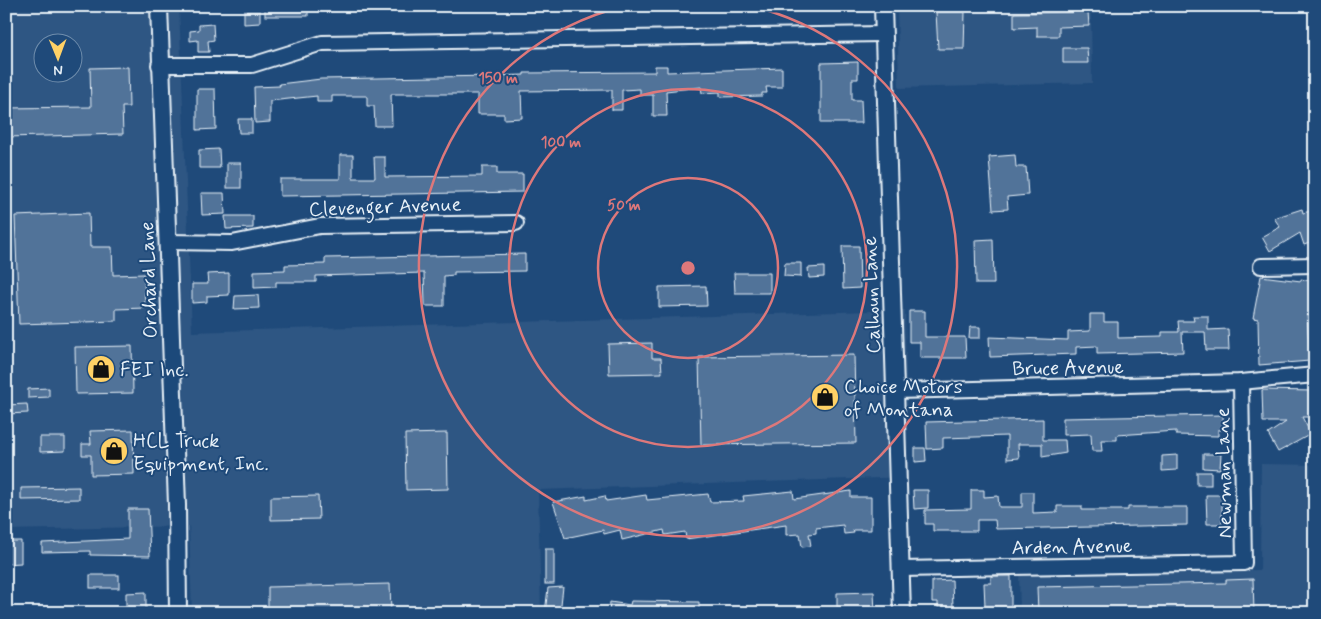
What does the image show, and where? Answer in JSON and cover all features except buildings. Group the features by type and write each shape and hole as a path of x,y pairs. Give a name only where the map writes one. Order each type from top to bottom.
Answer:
{"street":[{"name":"Orchard Lane","path":"159,6 159,65 168,242 178,613"},
{"name":"Calhoun Lane","path":"882,6 902,613"},
{"path":"159,65 252,64 322,43 883,34"},
{"name":"Clevenger Avenue","path":"168,242 232,243 320,226 516,222"},
{"path":"1261,266 1315,265"},
{"name":"Bruce Avenue","path":"896,391 1241,382 1315,375"},
{"name":"Newman Lane","path":"1241,382 1244,563"},
{"name":"Arden Avenue","path":"901,569 1244,563"}],"shaded area":[{"path":"6,6 179,6 192,332 905,310 908,477 538,490 541,613 192,613 189,526 6,530"},
{"path":"897,6 1262,6 1262,10 1091,14 1092,83 899,88"},
{"path":"1261,464 1315,465 1315,613 1020,613 1019,573 1260,570"}],"place":[{"name":"FEI Inc.","path":"101,369"},
{"name":"Choice Motors of Montana","path":"825,397"},
{"name":"HCL Truck Equipment, Inc.","path":"114,451"}]}
